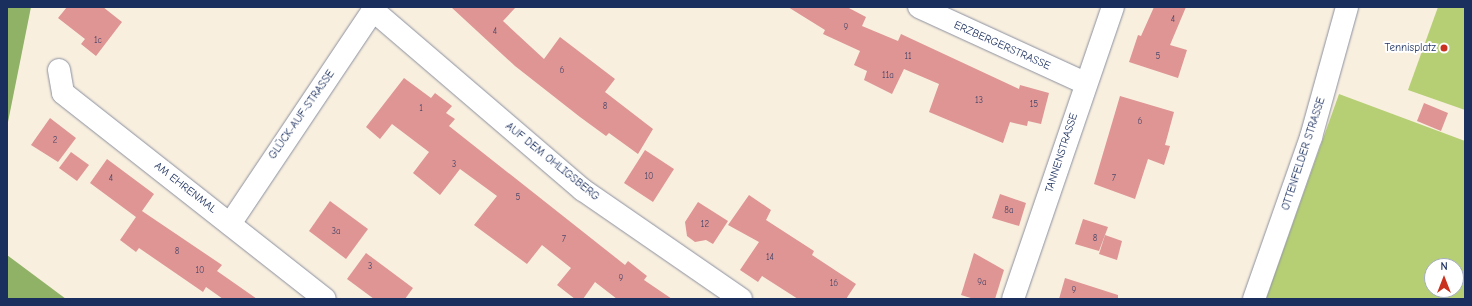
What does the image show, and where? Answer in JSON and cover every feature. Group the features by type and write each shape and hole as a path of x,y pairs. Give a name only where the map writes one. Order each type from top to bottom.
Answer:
{"street":[{"name":"ERZBERGERSTRASSE","path":"919,7 1085,83"},
{"name":"TANNENSTRASSE","path":"1013,299 1085,83 1113,7"},
{"name":"OTTENFELDER STRASSE","path":"1254,299 1311,137 1347,7"},
{"name":"GLÜCK-AUF-STRASSE","path":"230,224 375,9"},
{"name":"AUF DEM OHLIGSBERG","path":"375,9 583,190 741,299"},
{"name":"AM EHRENMAL","path":"59,70 63,93 325,299"}],"green space":[{"path":"7,7 31,7 7,127"},
{"name":"Tennisplatz","path":"1438,7 1465,7 1465,110 1408,90"},
{"path":"1339,94 1465,141 1465,299 1266,299"},
{"path":"7,255 66,299 7,299"}],"building":[{"path":"67,7 103,7 122,22 96,56 81,44 85,39 58,18"},
{"path":"451,7 516,7 503,21 544,59 560,37 615,79 605,92 653,129 638,154 609,133 606,136 515,66"},
{"path":"788,7 847,7 866,17 862,26 898,41 901,34 1019,89 1020,85 1049,93 1041,124 1028,121 1027,126 1010,122 1003,143 929,112 939,84 904,69 892,94 864,80 867,71 854,65 860,51 823,34 825,30"},
{"path":"1154,7 1186,7 1170,45 1187,50 1178,78 1129,62 1138,35 1141,36"},
{"path":"404,78 431,98 435,93 452,106 446,113 455,119 449,126 625,265 628,261 647,276 644,280 672,299 617,299 595,282 583,299 575,299 557,285 571,268 542,245 527,264 474,225 497,196 460,169 440,195 413,173 429,152 392,124 380,139 366,127"},
{"path":"1120,96 1174,112 1165,145 1170,146 1164,165 1148,159 1135,199 1094,184"},
{"path":"1424,103 1448,113 1441,131 1417,121"},
{"path":"50,118 76,138 58,162 31,145"},
{"path":"645,150 674,169 653,202 624,183"},
{"path":"71,152 89,165 77,181 59,168"},
{"path":"107,159 154,194 142,211 222,265 217,271 257,299 223,299 206,287 203,292 139,248 136,252 120,240 136,217 90,183"},
{"path":"1000,194 1026,203 1019,226 992,218"},
{"path":"749,195 771,210 766,220 814,251 812,255 856,284 846,299 798,299 762,276 758,282 740,270 759,242 728,225"},
{"path":"330,201 368,229 346,259 309,231"},
{"path":"698,202 728,221 713,244 706,240 695,242 687,236 685,222"},
{"path":"1083,219 1108,227 1099,251 1075,244"},
{"path":"1105,235 1122,241 1117,260 1099,254"},
{"path":"366,253 413,288 405,299 374,299 347,279"},
{"path":"974,253 1004,270 995,299 974,299 961,295"},
{"path":"1065,278 1118,295 1118,299 1059,299"}],"place":[{"name":"Tennisplatz","path":"1444,48"}]}
